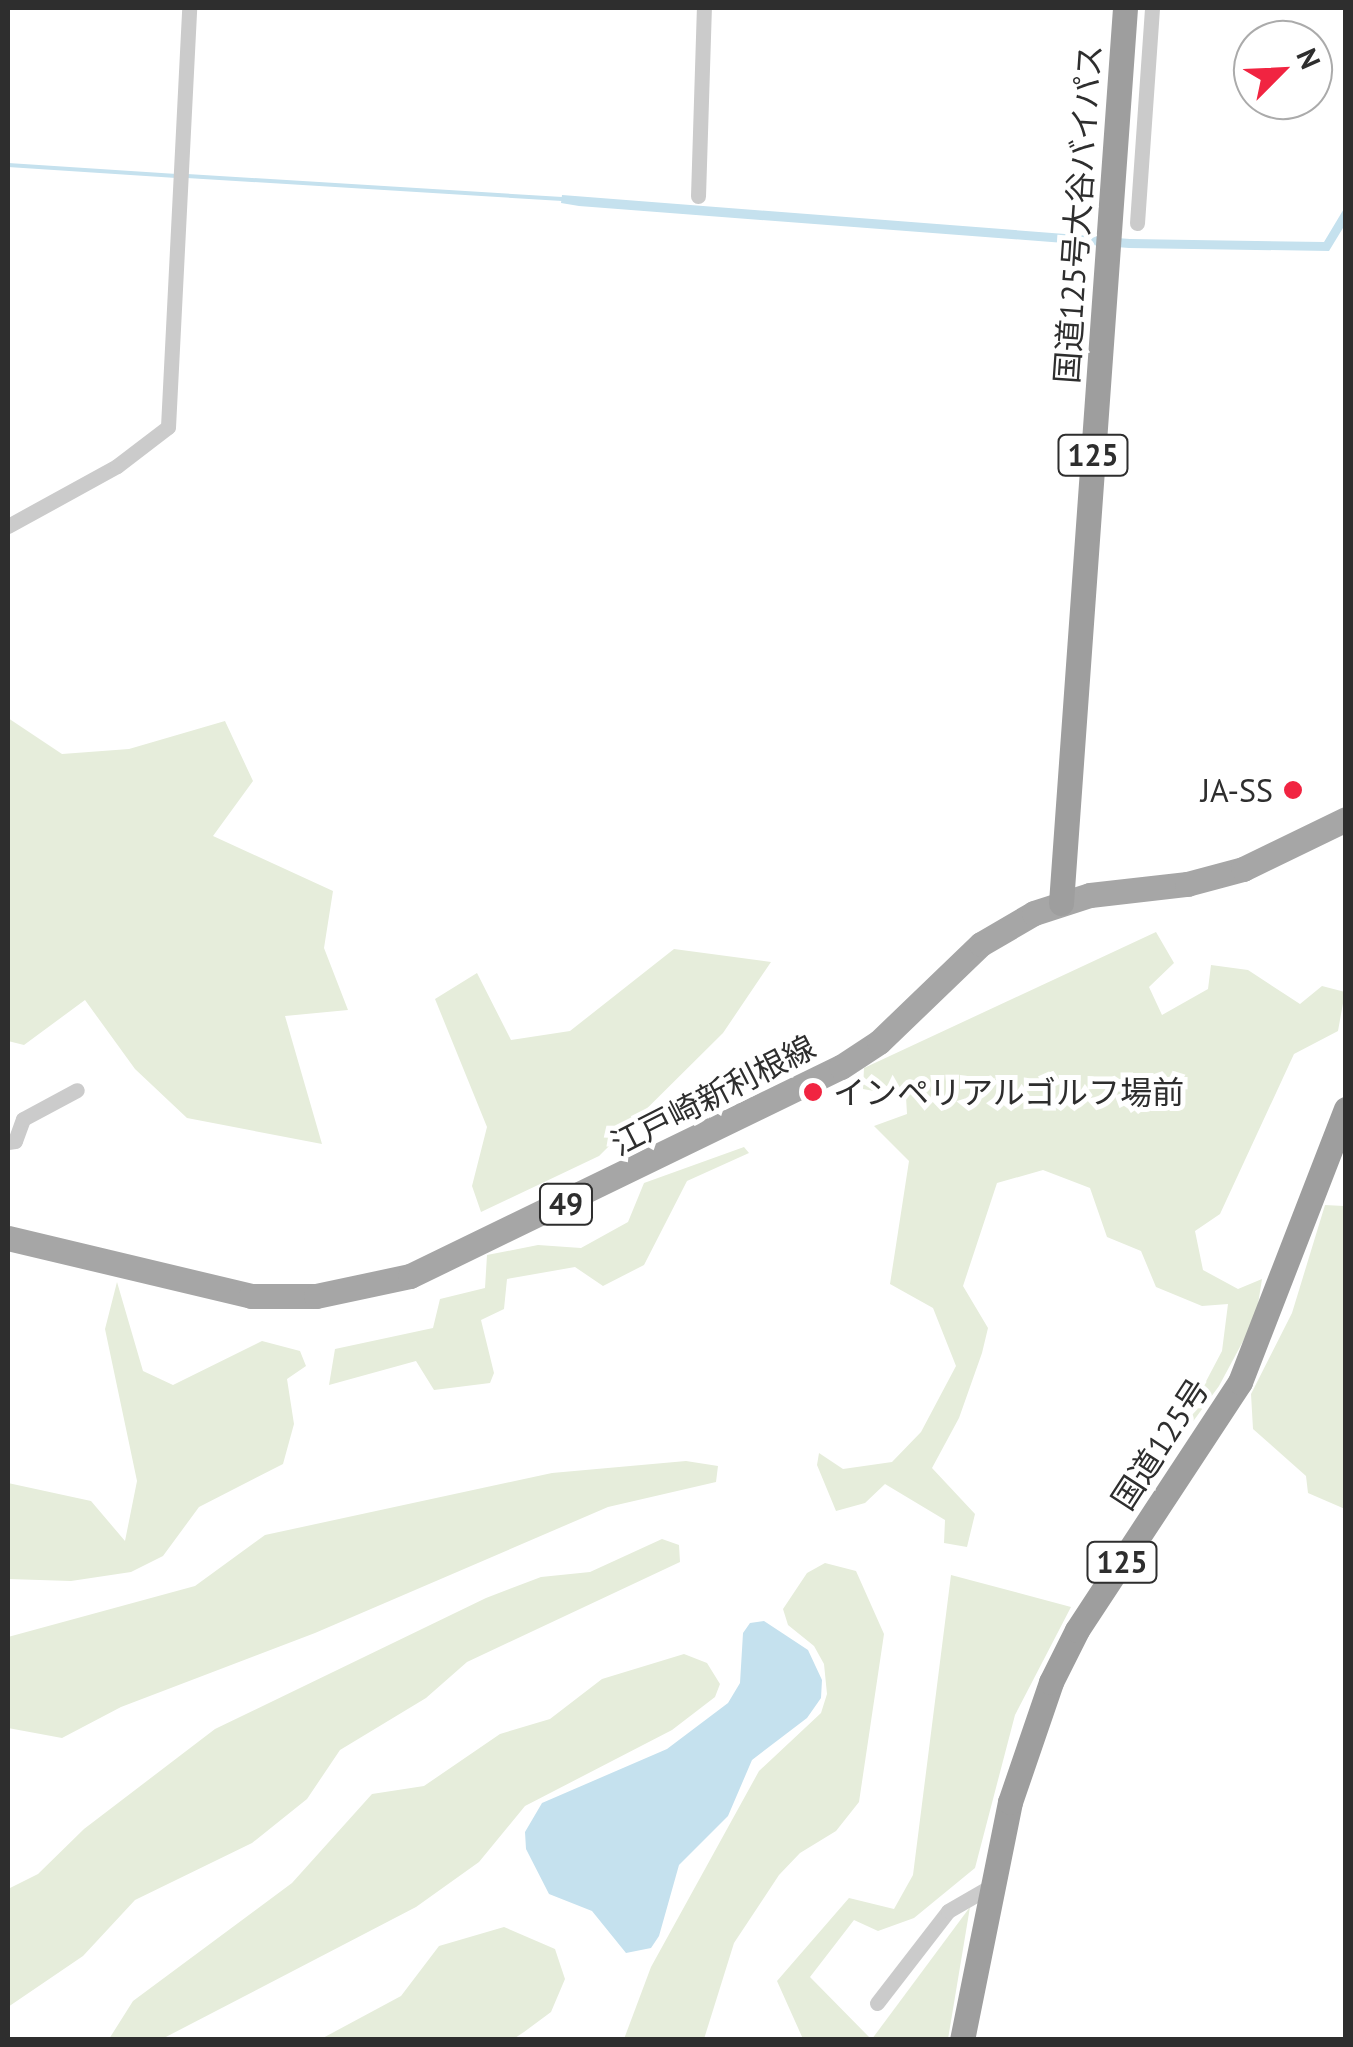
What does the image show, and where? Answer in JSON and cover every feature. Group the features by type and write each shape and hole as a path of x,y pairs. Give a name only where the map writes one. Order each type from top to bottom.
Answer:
{"highway":[{"name":"国道125号大谷バイパス","path":"1061,903 1126,8"},
{"name":"国道125号","path":"962,2040 1018,1774 1051,1682 1077,1630 1240,1382 1346,1109"}],"main road":[{"name":"江戸崎新利根線","path":"8,1238 116,1269 251,1296 331,1294 410,1276 841,1067 879,1042 981,944 1061,903 1243,869 1346,819"}],"street":[{"path":"8,526 104,474 168,428 189,8"},
{"path":"698,196 704,8"},
{"path":"1137,223 1152,8"},
{"path":"8,1142 15,1141 23,1118 77,1090"},
{"path":"877,2002 948,1911 993,1885"}],"green space":[{"path":"8,718 62,754 129,749 225,721 253,781 213,836 333,891 324,948 348,1010 285,1016 322,1144 187,1118 135,1069 85,1000 24,1045 8,1041"},
{"path":"1156,932 1174,963 1149,987 1162,1015 1208,989 1211,965 1248,970 1300,1004 1322,986 1345,992 1338,1031 1294,1054 1220,1214 1195,1231 1203,1270 1238,1289 1262,1279 1256,1317 1219,1386 1164,1461 1222,1351 1228,1304 1202,1306 1156,1287 1141,1251 1107,1237 1090,1188 1043,1170 997,1183 963,1286 988,1328 959,1418 932,1468 975,1514 967,1547 944,1543 945,1520 885,1484 865,1503 836,1511 817,1465 819,1453 843,1469 892,1462 921,1432 956,1366 933,1308 890,1284 909,1161 874,1126 907,1114 906,1097 863,1089 864,1068"},
{"path":"674,949 771,962 723,1033 599,1156 481,1212 472,1186 487,1127 435,999 477,973 511,1040 570,1031"},
{"path":"744,1147 749,1153 687,1181 644,1265 603,1286 575,1267 507,1279 504,1309 481,1320 494,1373 490,1383 434,1390 416,1361 329,1385 335,1349 433,1328 440,1299 485,1288 487,1255 538,1245 581,1248 628,1222 644,1183"},
{"path":"1325,1205 1344,1206 1345,1214 1345,1509 1308,1493 1306,1476 1253,1429 1251,1394 1292,1313"},
{"path":"117,1282 143,1371 173,1385 262,1341 300,1351 306,1366 287,1379 294,1424 283,1464 199,1507 163,1556 131,1572 71,1581 8,1579 8,1483 91,1501 125,1541 137,1481 105,1329"},
{"path":"686,1461 718,1466 716,1482 608,1507 315,1633 121,1707 62,1738 8,1728 8,1637 195,1586 265,1535 552,1473"},
{"path":"662,1539 679,1545 680,1562 467,1662 426,1698 340,1750 307,1799 252,1843 135,1900 83,1956 8,2007 8,1889 38,1874 84,1829 215,1729 486,1598 541,1577 590,1572"},
{"path":"825,1563 856,1571 884,1634 859,1802 836,1831 800,1853 779,1875 734,1943 704,2039 624,2039 651,1967 759,1771 821,1713 827,1694 824,1664 814,1646 788,1625 783,1609 807,1573"},
{"path":"951,1575 1071,1607 1015,1715 975,1868 914,1918 878,1931 854,1920 810,1977 871,2039 803,2039 777,1981 849,1898 894,1909 913,1875"},
{"path":"684,1654 707,1663 720,1684 715,1697 672,1730 525,1806 479,1862 416,1907 162,2039 109,2039 133,2001 292,1883 372,1794 424,1786 500,1734 550,1719 602,1679"},
{"path":"970,1907 948,2039 872,2039"},
{"path":"504,1927 555,1949 565,1979 551,2012 512,2040 321,2039 401,1996 439,1946"}],"water":[{"path":"562,195 1130,239 1324,242 1345,207 1346,223 1329,251 1129,248 579,206 561,203"},
{"path":"764,1621 808,1650 822,1680 821,1698 807,1718 752,1760 728,1816 679,1865 659,1936 651,1948 626,1953 592,1911 549,1894 526,1849 525,1832 542,1803 667,1749 728,1703 740,1683 743,1633 750,1623"}],"waterway":[{"path":"8,165 177,176"},
{"path":"187,176 562,199"}],"place":[{"name":"JA-SS","path":"1293,790"},
{"name":"インペリアルゴルフ場前","path":"813,1092"}]}
